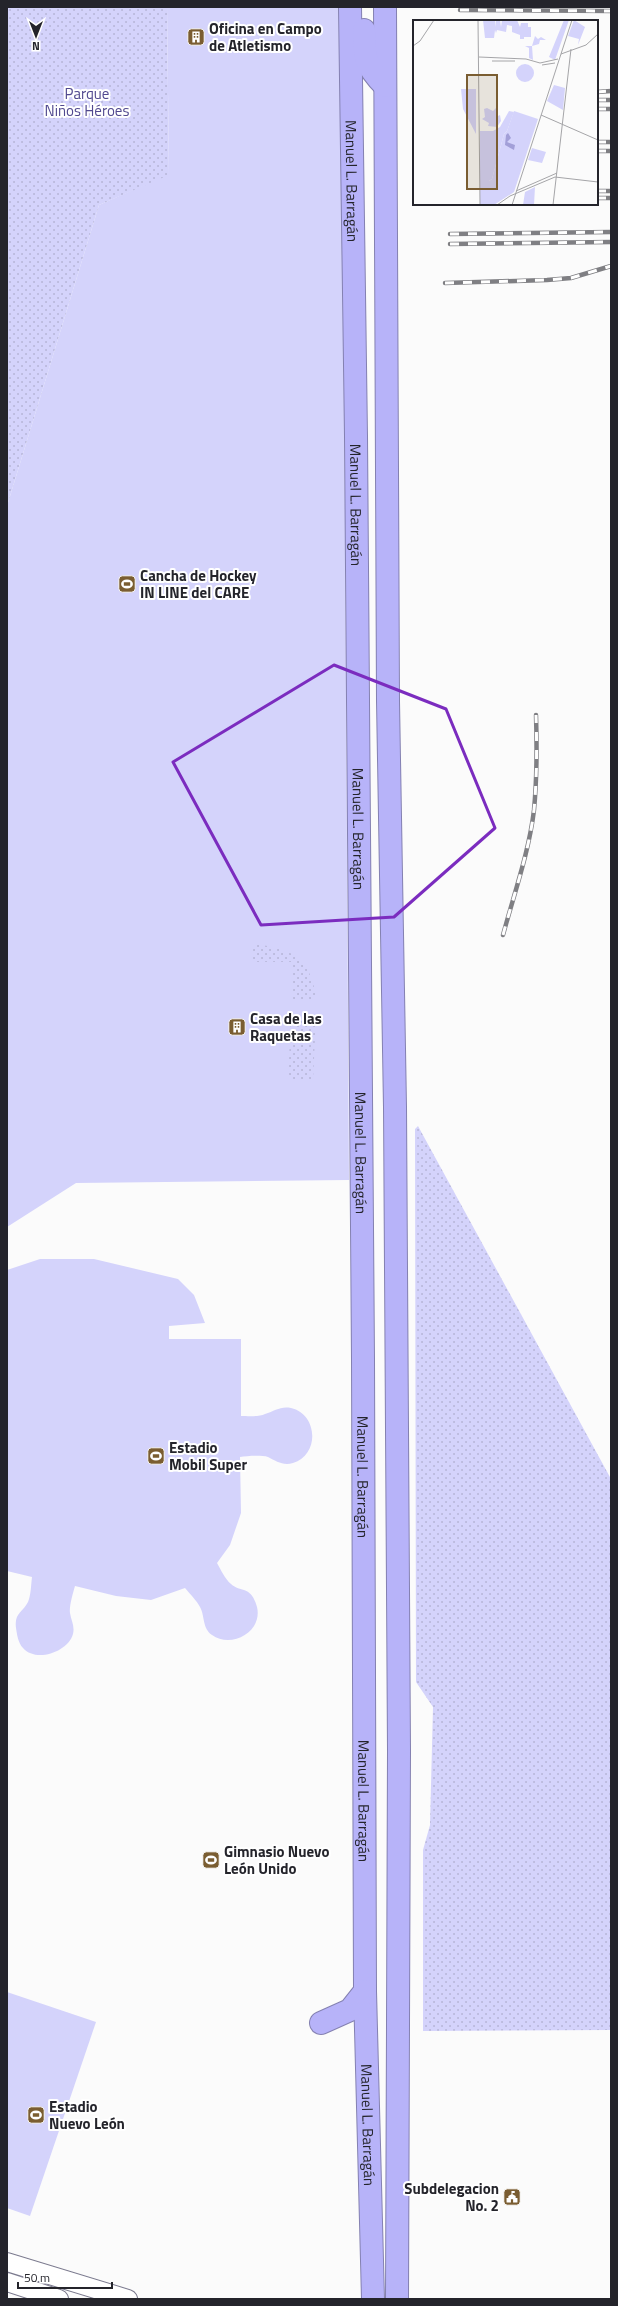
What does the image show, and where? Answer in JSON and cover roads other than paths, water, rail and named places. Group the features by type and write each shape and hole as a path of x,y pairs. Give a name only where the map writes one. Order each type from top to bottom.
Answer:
{"highway":[{"name":"Manuel L. Barragán","path":"350,7 356,436 366,1917 365,1991 366,2077 370,2156 373,2299"},
{"path":"363,7 366,62 369,70 385,86"},
{"name":"Manuel L. Barragán","path":"385,7 388,701 395,1107 399,1751 397,2299"},
{"path":"366,1917 374,1942 378,1970 378,2130 370,2156"},
{"path":"321,2023 350,2010 365,1991"}],"street":[{"path":"7,2262 128,2299"},
{"path":"7,2282 59,2299"}],"railway":[{"path":"460,10 611,11"},
{"path":"598,92 611,91"},
{"path":"598,100 611,100"},
{"path":"598,109 611,109"},
{"path":"598,142 611,142"},
{"path":"598,151 611,151"},
{"path":"598,191 611,191"},
{"path":"598,198 611,198"},
{"path":"450,234 611,232"},
{"path":"450,244 611,242"},
{"path":"445,283 571,278 611,266"},
{"path":"503,935 525,857 532,826 537,751 536,715"}],"place":[{"name":"Oficina en Campo de Atletismo","path":"196,37"},
{"name":"Cancha de Hockey IN LINE del CARE","path":"127,584"},
{"name":"Casa de las Raquetas","path":"237,1027"},
{"name":"Estadio Mobil Super","path":"156,1456"},
{"name":"Gimnasio Nuevo León Unido","path":"211,1860"},
{"name":"Estadio Nuevo León","path":"36,2115"},
{"name":"Subdelegacion No. 2","path":"512,2197"}],"park label":[{"name":"Parque Niños Héroes","path":"87,102"}]}
